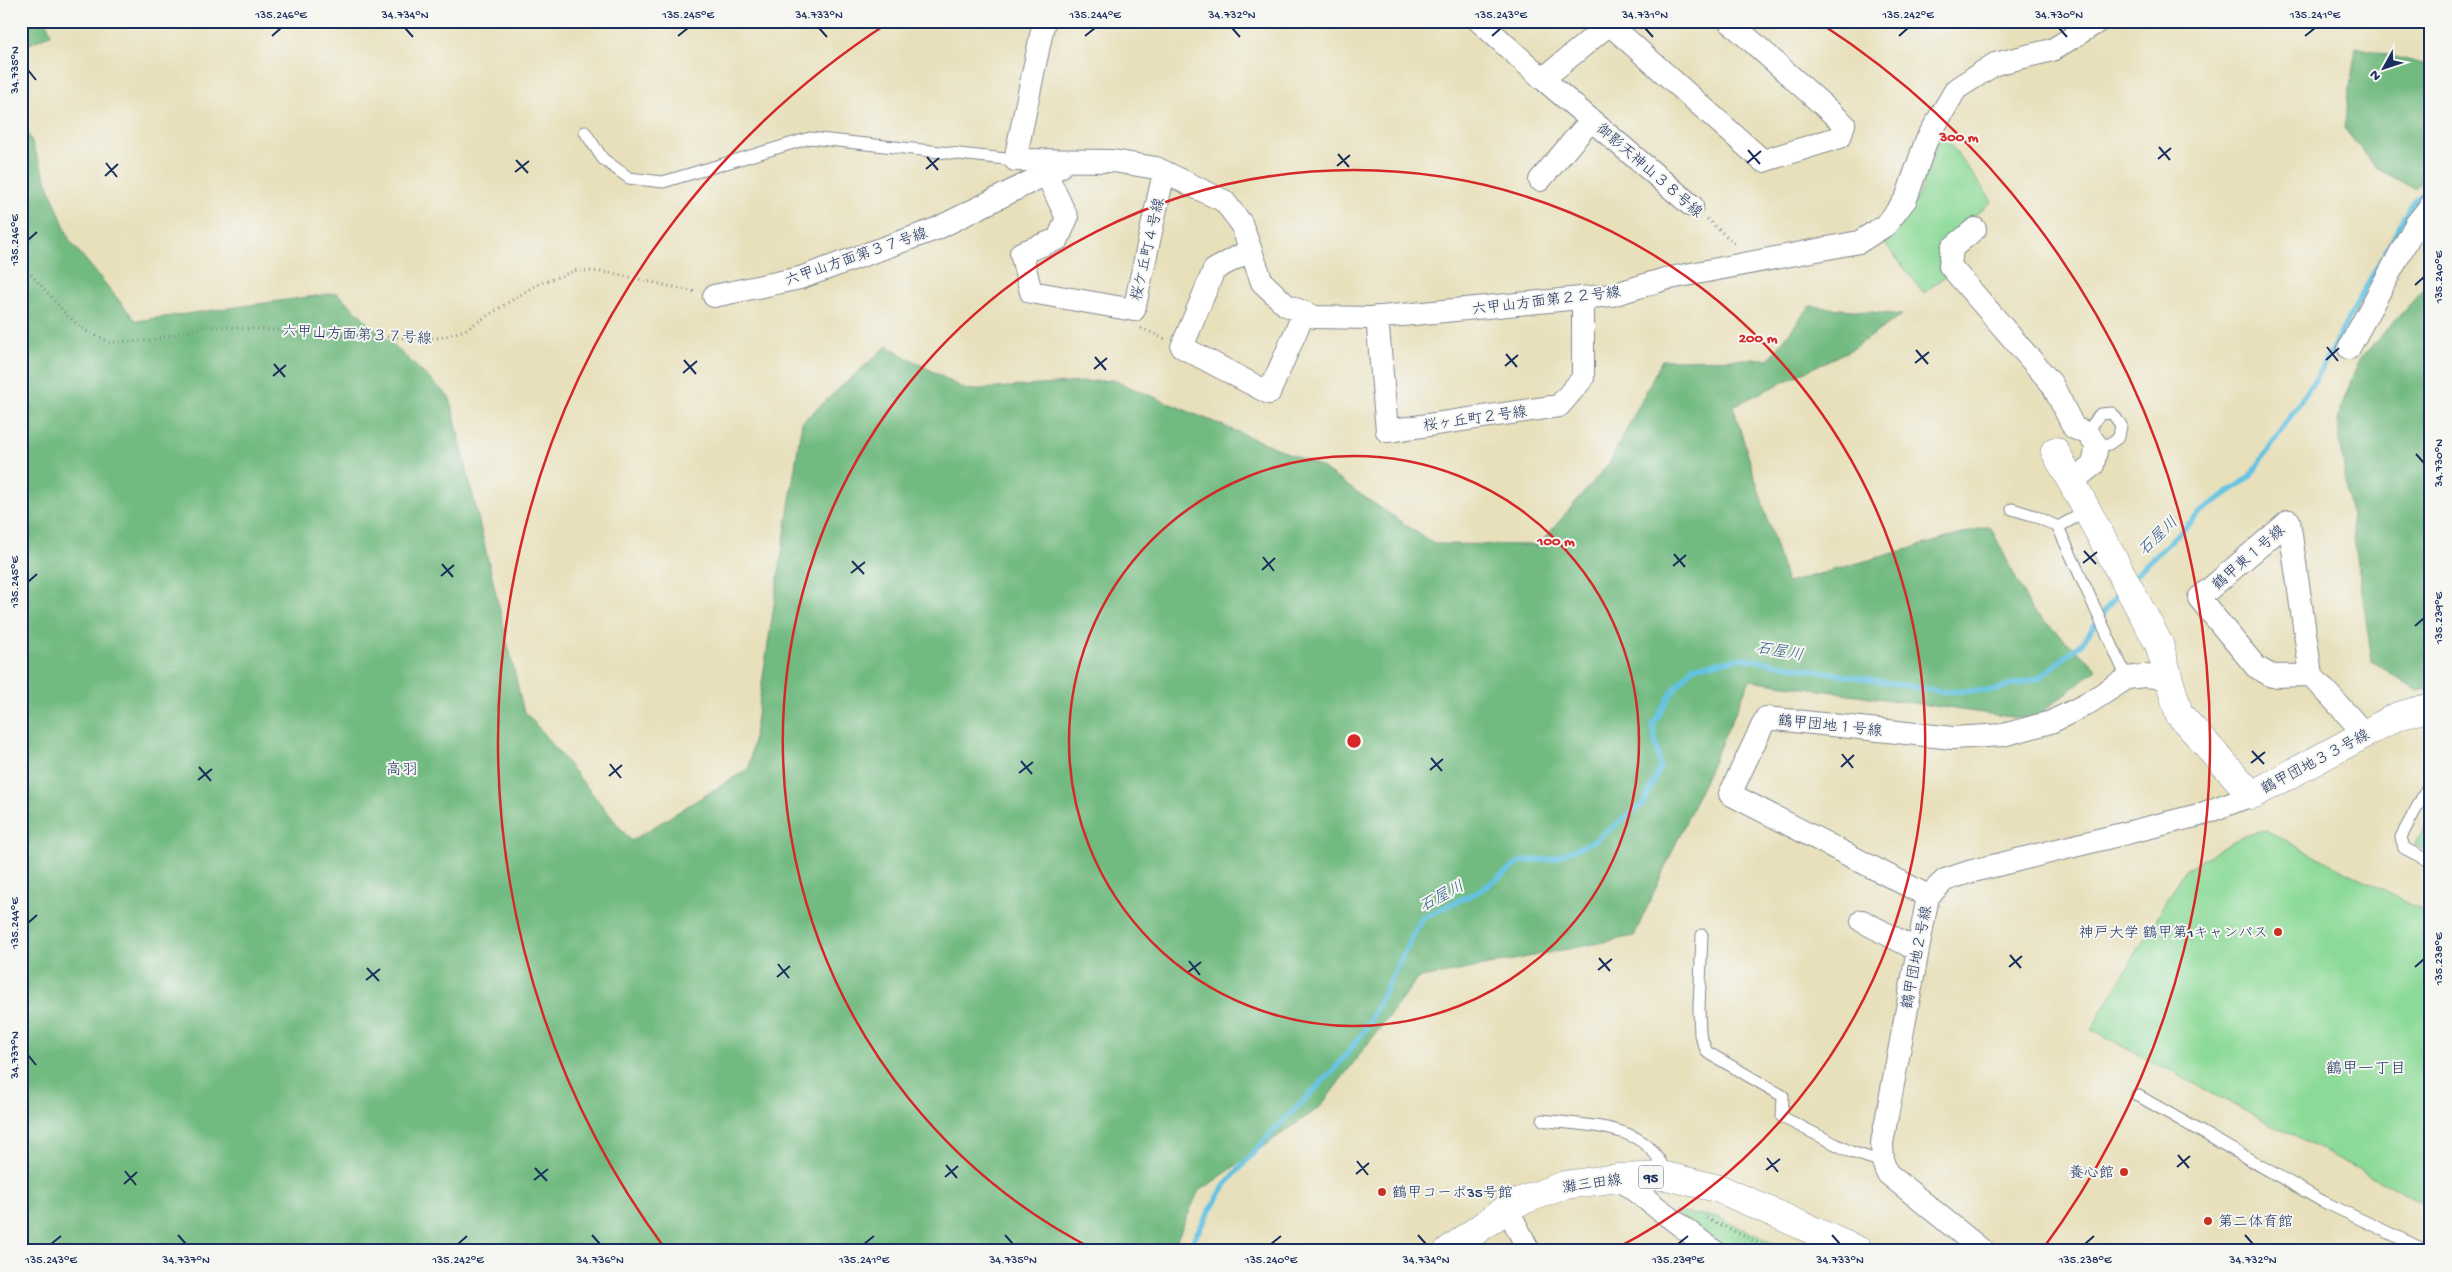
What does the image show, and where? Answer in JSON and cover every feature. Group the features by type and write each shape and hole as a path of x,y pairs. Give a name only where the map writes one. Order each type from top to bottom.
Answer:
{"street":[{"path":"1015,160 1044,21"},
{"name":"御影天神山３８号線","path":"1479,21 1543,79 1692,206"},
{"path":"1543,79 1609,22 1763,161 1840,138 1844,124 1729,21"},
{"name":"六甲山方面第２２号線","path":"1015,160 1114,161 1156,168 1224,201 1241,223 1262,282 1286,305 1315,317 1377,317 1612,295 1664,279 1859,242 1886,225 1906,199 1926,141 1956,89 1995,64 2052,50 2099,21"},
{"path":"1540,180 1591,120"},
{"name":"六甲山方面第３７号線","path":"714,296 800,278 936,229 1070,162"},
{"name":"桜ケ丘町４号線","path":"1046,174 1067,218 1058,239 1022,253 1031,292 1134,310 1164,172"},
{"path":"2349,348 2416,224 2431,205"},
{"path":"1975,229 1952,248 1950,266 2052,384 2074,428 2092,439 2093,465 2072,482"},
{"path":"1250,250 1214,270 1182,347 1268,393 1304,312"},
{"name":"桜ヶ丘町２号線","path":"1377,317 1387,431 1559,406 1583,378 1583,298"},
{"name":"鶴甲団地３３号線","path":"2055,451 2159,644 2179,714 2252,795 2398,716 2431,706"},
{"name":"鶴甲東１号線","path":"2289,521 2311,675 2272,676 2256,667 2199,598 2289,521"},
{"path":"2127,678 2166,670"},
{"path":"2311,675 2364,734"},
{"name":"鶴甲団地１号線","path":"1928,896 1730,794 1766,718 1953,738 2003,735 2051,722 2087,704 2127,678"},
{"name":"鶴甲団地２号線","path":"1883,1162 1882,1143 1916,950 1928,896 1945,880 1969,872 2199,815 2252,795"},
{"path":"1862,921 1916,950"},
{"path":"1883,1162 1887,1173 1983,1251"},
{"name":"灘三田線","path":"1448,1251 1507,1208 1565,1185 1618,1178 1666,1176 1720,1189 1859,1251"},
{"path":"1618,1178 1711,1250"},
{"path":"1507,1208 1529,1251"}],"lane":[{"path":"585,132 603,159 629,178 663,182 810,138 1015,160"},
{"path":"2012,509 2035,516 2058,527 2127,678"},
{"path":"2058,527 2090,516"},
{"path":"2431,781 2401,837 2404,848 2431,862"},
{"path":"1702,935 1699,1008 1700,1035 1707,1052 1783,1096 1782,1117 1851,1152 1883,1162"},
{"path":"2137,1095 2322,1201 2427,1251"},
{"path":"1543,1120 1627,1132 1642,1139 1654,1150 1663,1162 1666,1176"}],"path":[{"name":"御影天神山３８号線","path":"1692,206 1755,262"},
{"name":"六甲山方面第３７号線","path":"21,262 68,316 84,330 110,342 148,341 207,326 405,338 439,338 465,330 536,285 577,270 612,273 714,296"},
{"path":"1139,328 1172,342"}],"green space":[{"path":"21,21 46,21 51,34 21,48"},
{"path":"2356,47 2431,66 2431,171 2415,189 2376,168 2344,128"},
{"path":"21,115 70,241 136,321 337,293 450,398 523,709 631,841 749,768 802,422 887,346 966,390 1113,380 1317,465 1434,544 1539,545 1610,462 1662,360 1769,359 1810,306 1902,315 1850,350 1733,406 1787,583 1990,526 2031,609 2097,669 2032,720 1750,680 1634,936 1417,979 1320,1107 1198,1192 1172,1251 21,1251"},
{"path":"1942,133 1992,201 1943,242 1939,267 1945,276 1924,293 1883,241 1895,231 1913,206"},
{"path":"2431,281 2431,688 2417,691 2372,661 2337,420 2358,361"},
{"path":"2431,815 2431,853 2415,845"},
{"path":"2267,831 2431,915 2431,1207 2091,1030 2185,870 2244,835"},
{"path":"1674,1212 1717,1217 1790,1251 1728,1251"}],"waterway":[{"name":"石屋川","path":"2132,578 2202,511 2250,477 2316,378 2412,204 2431,186"},
{"name":"石屋川","path":"1193,1251 1194,1238 1225,1185 1272,1132 1335,1069 1365,1030 1422,918 1481,890 1522,861 1552,859 1594,841 1643,804 1660,768 1653,725 1671,694 1693,667 1742,658 1944,692 1994,690 2039,678 2081,644 2120,590"}],"place":[{"name":"神戸大学 鶴甲第1キャンパス","path":"2278,932"},
{"name":"養心館","path":"2124,1172"},
{"name":"鶴甲コーポ35号館","path":"1382,1192"},
{"name":"第二体育館","path":"2208,1221"}],"district":[{"name":"高羽","path":"402,768"},
{"name":"鶴甲一丁目","path":"2366,1067"}]}
